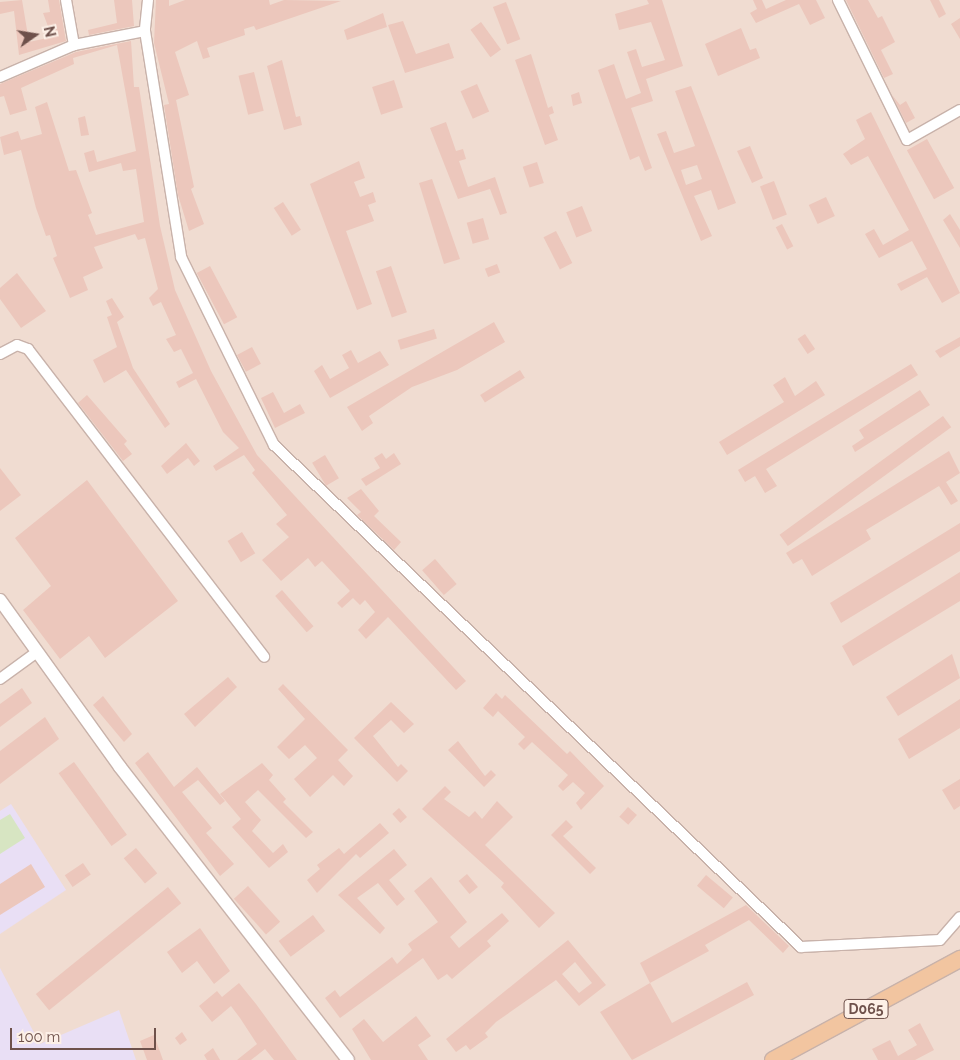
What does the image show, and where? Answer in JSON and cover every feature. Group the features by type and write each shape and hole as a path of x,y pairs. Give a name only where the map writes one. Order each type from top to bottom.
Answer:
{"main road":[{"name":"D065","path":"773,1060 960,959"}],"street":[{"path":"66,0 74,45"},
{"path":"148,0 145,31 181,256 274,445 800,947 940,940 960,917"},
{"path":"838,0 907,140 960,110"},
{"path":"0,77 74,45 145,31"},
{"path":"0,354 17,345 28,349 264,657"},
{"path":"0,600 120,767 348,1060"},
{"path":"0,679 37,652"}],"shaded area":[{"path":"0,0 960,0 960,1060 0,1060"},
{"path":"11,804 66,890 0,934 0,811"},
{"path":"0,968 40,1044 119,1010 136,1060 0,1060"}],"green space":[{"path":"10,814 25,838 0,854 0,820"}],"building":[{"path":"22,0 29,42 52,37 43,13 50,12 48,0 59,0 66,41 19,55 14,11 0,14 0,2"},
{"path":"114,0 132,0 134,26 89,35 88,30 117,23"},
{"path":"156,0 169,0 169,6 185,0 269,0 270,5 284,0 341,1 256,30 254,26 244,29 245,35 207,48 210,57 203,59 197,41 175,52 189,95 176,100 194,187 191,189 204,224 189,231 178,195 164,105 169,104 154,43"},
{"path":"647,0 662,0 683,66 646,79 653,101 631,108 652,168 645,171 639,156 630,160 598,70 614,64 626,99 641,93 627,52 636,49 642,67 665,60 651,22 619,30 615,14 649,4"},
{"path":"753,0 762,0 766,9 786,0 816,0 825,18 810,25 799,4 756,23 750,13 757,9"},
{"path":"846,0 868,0 878,18 882,16 895,42 881,50 893,74 884,78"},
{"path":"930,0 939,0 946,14 939,18"},
{"path":"506,2 520,39 507,44 493,7"},
{"path":"383,13 387,27 347,40 344,30"},
{"path":"960,18 960,39 951,24"},
{"path":"403,21 416,54 449,43 454,58 405,73 388,25"},
{"path":"481,22 501,50 490,57 470,30"},
{"path":"741,28 750,50 756,48 760,58 718,76 705,44"},
{"path":"131,41 134,87 139,87 160,226 175,290 211,371 257,455 466,681 456,690 388,617 366,639 358,630 375,612 365,600 360,605 353,598 342,608 337,603 350,591 322,561 315,567 308,558 281,581 262,560 289,537 276,524 287,515 252,473 255,470 244,455 216,471 213,466 239,448 223,432 196,379 179,388 176,382 193,373 181,349 174,352 166,339 176,335 161,302 153,306 149,298 158,289 145,238 138,240 135,234 94,247 103,268 83,277 88,290 70,298 53,258 57,256 50,235 46,236 36,208 21,150 4,155 0,137 18,131 21,140 42,134 35,107 47,102 69,171 76,170 92,213 88,215 96,235 144,222 136,169 123,171 121,163 89,172 84,153 94,150 97,162 136,151 117,45 73,58 74,64 21,88 27,110 10,115 4,96 0,97 0,84 76,52"},
{"path":"531,54 548,108 552,106 554,113 549,115 558,140 545,145 515,60"},
{"path":"282,60 296,117 300,116 302,125 284,130 267,66"},
{"path":"254,72 264,111 248,115 238,76"},
{"path":"394,80 403,108 381,115 372,87"},
{"path":"477,84 489,111 473,119 461,91"},
{"path":"691,86 736,203 718,210 711,190 694,196 712,236 701,241 657,134 666,131 674,153 695,146 675,91","holes":["697,165 702,179 686,185 681,170"]},
{"path":"579,92 582,103 573,106 571,95"},
{"path":"892,95 900,105 906,101 915,118 906,123"},
{"path":"871,112 960,293 942,303 927,277 901,291 897,284 927,269 912,241 879,258 865,234 874,229 883,245 909,230 868,156 851,165 843,154 865,139 856,120"},
{"path":"85,116 89,135 81,136 78,118"},
{"path":"446,122 456,151 463,149 466,159 459,161 468,187 495,177 507,213 500,215 490,189 458,199 430,128"},
{"path":"927,139 954,188 934,199 907,150"},
{"path":"750,146 763,178 752,183 737,151"},
{"path":"359,161 365,178 354,182 360,197 373,192 376,202 368,205 374,221 346,231 372,304 357,310 310,184"},
{"path":"537,162 544,183 530,188 523,167"},
{"path":"432,179 460,259 444,264 419,183"},
{"path":"774,181 787,215 773,220 760,186"},
{"path":"826,197 835,216 818,224 809,205"},
{"path":"283,202 301,230 292,236 274,208"},
{"path":"582,206 592,231 576,237 566,212"},
{"path":"950,214 960,230 960,248 943,220"},
{"path":"483,218 489,239 473,244 467,223"},
{"path":"782,224 793,246 787,249 776,227"},
{"path":"556,231 572,263 560,269 544,237"},
{"path":"497,264 500,272 488,277 485,269"},
{"path":"210,266 237,317 224,324 197,273"},
{"path":"391,266 407,312 392,318 376,271"},
{"path":"17,273 46,311 21,328 0,299 0,288"},
{"path":"112,298 124,317 117,322 133,368 170,424 165,428 126,370 104,383 93,360 117,347 107,317 112,315 106,301"},
{"path":"494,322 505,342 457,370 412,387 369,416 373,423 362,431 347,407"},
{"path":"434,329 437,339 401,350 398,340"},
{"path":"805,334 815,349 808,354 798,339"},
{"path":"960,337 960,346 940,358 935,351"},
{"path":"252,347 261,364 246,372 237,355"},
{"path":"351,350 358,363 380,351 389,365 330,398 314,371 322,365 330,379 349,368 342,355"},
{"path":"911,364 918,375 766,469 777,486 765,493 755,476 745,482 738,470"},
{"path":"520,370 525,378 485,403 480,395"},
{"path":"785,377 795,396 816,381 825,395 727,455 719,442 784,402 773,385"},
{"path":"920,390 930,405 855,452 852,446 864,438 859,430"},
{"path":"273,392 284,413 300,404 305,413 275,428 261,398"},
{"path":"87,395 127,441 124,444 132,454 123,461 78,403"},
{"path":"943,416 951,427 788,546 780,535"},
{"path":"186,443 200,461 194,466 188,458 167,474 161,466"},
{"path":"949,451 960,473 946,482 958,501 951,505 939,486 866,530 871,539 812,576 802,559 793,564 786,553"},
{"path":"382,453 386,459 394,453 401,464 366,486 361,479 380,468 374,458"},
{"path":"325,455 339,478 326,486 312,463"},
{"path":"0,468 21,495 0,511"},
{"path":"87,480 178,601 105,658 89,636 60,659 23,610 51,586 15,538"},
{"path":"361,489 379,511 374,516 401,542 394,550 357,515 361,512 347,498"},
{"path":"960,523 960,551 841,623 830,603"},
{"path":"242,532 255,553 241,562 228,541"},
{"path":"435,559 457,584 444,595 422,570"},
{"path":"960,572 960,601 853,666 842,646"},
{"path":"282,590 313,626 307,632 275,596"},
{"path":"952,654 960,678 898,716 886,697"},
{"path":"228,677 237,687 195,727 184,714"},
{"path":"283,684 348,750 338,760 353,776 344,786 333,775 310,797 294,779 317,758 305,745 289,759 277,747 305,719 278,689"},
{"path":"22,688 32,703 0,727 0,704"},
{"path":"496,693 502,699 505,695 567,754 570,751 604,786 581,810 576,803 585,793 573,782 563,791 558,786 568,775 532,742 524,750 518,744 525,737 498,711 493,717 483,708"},
{"path":"103,696 132,734 124,742 93,705"},
{"path":"960,699 960,728 909,759 898,739"},
{"path":"391,702 414,724 404,733 391,720 373,736 398,767 401,764 408,771 397,782 354,738"},
{"path":"45,717 59,739 0,784 0,751"},
{"path":"458,741 485,776 491,770 496,775 484,787 448,750"},
{"path":"148,752 174,787 197,767 225,801 220,805 198,780 182,792 212,828 206,833 234,864 220,876 135,763"},
{"path":"74,762 127,835 112,846 59,773"},
{"path":"262,763 273,775 269,780 286,799 283,802 313,832 306,838 258,790 245,802 261,820 252,831 273,853 283,844 288,852 269,868 232,827 241,819 220,794"},
{"path":"960,779 960,806 954,810 942,790"},
{"path":"445,786 451,792 444,799 469,817 475,811 482,819 497,801 513,817 485,845 555,913 539,928 501,887 504,883 422,809"},
{"path":"628,807 637,815 628,825 619,817"},
{"path":"399,808 407,817 400,823 392,814"},
{"path":"566,820 573,827 563,836 596,868 590,874 551,835"},
{"path":"380,823 389,833 360,858 356,854 317,893 307,880 320,869 317,865 339,848 344,854"},
{"path":"136,848 157,873 145,884 124,858"},
{"path":"394,849 407,865 389,880 405,899 397,906 378,883 357,898 385,928 380,934 338,895"},
{"path":"83,863 91,875 73,887 65,875"},
{"path":"31,864 45,887 0,915 0,884"},
{"path":"467,874 478,887 470,894 459,881"},
{"path":"706,875 733,897 724,908 697,886"},
{"path":"431,877 467,922 450,937 459,948 502,913 509,921 487,941 491,946 452,979 447,974 438,980 423,958 340,1018 325,998 335,990 340,997 392,957 397,964 412,950 408,944 438,922 414,891"},
{"path":"248,886 280,922 266,934 234,899"},
{"path":"168,887 181,903 49,1010 36,994"},
{"path":"746,905 789,946 783,953 749,920 705,945 709,951 650,983 640,963"},
{"path":"313,915 325,931 291,957 279,941"},
{"path":"200,928 230,971 214,984 197,961 182,973 167,952"},
{"path":"568,940 606,985 579,1006 556,980 496,1022 485,1033 488,1037 470,1050 466,1045 456,1052 446,1039","holes":["575,962 592,983 579,993 562,974"]},
{"path":"747,982 754,995 632,1060 600,1012 650,983 672,1023"},
{"path":"239,983 297,1060 274,1060 265,1049 251,1060 237,1060 257,1044 240,1018 231,1006 212,1022 199,1006 217,991 222,997"},
{"path":"416,1016 431,1036 418,1045 428,1060 371,1060 352,1029 364,1019 383,1042"},
{"path":"920,1023 934,1050 915,1060 878,1060 872,1049 890,1040 898,1056 917,1045 908,1030"},
{"path":"182,1032 187,1040 180,1045 175,1038"},
{"path":"154,1035 163,1060 147,1060 140,1041"},
{"path":"213,1048 220,1060 207,1060 204,1055"}]}
